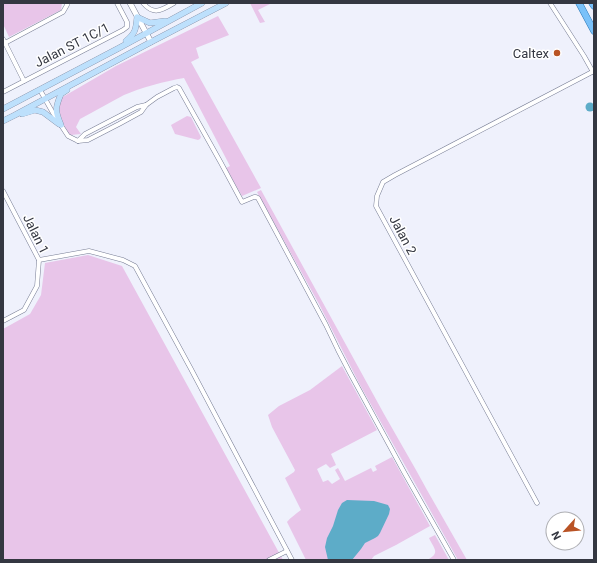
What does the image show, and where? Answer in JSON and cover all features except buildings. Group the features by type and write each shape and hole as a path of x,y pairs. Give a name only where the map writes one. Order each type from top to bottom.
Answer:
{"main road":[{"path":"3,109 202,3"},
{"path":"3,121 226,3"},
{"path":"579,3 594,31"},
{"path":"119,48 130,38 135,30 137,17 150,23 171,20"},
{"path":"61,125 56,115 56,111 61,94 97,71"},
{"path":"15,115 35,110 43,112 61,125"}],"street":[{"path":"24,81 4,41 63,12 67,3"},
{"name":"Jalan ST 1C/1","path":"3,92 127,27 127,22 117,3"},
{"path":"130,3 152,42"},
{"path":"144,4 152,10 159,11 174,3"},
{"path":"550,3 593,72"},
{"name":"Jalan 2","path":"537,503 376,206 377,196 383,182 395,175 593,72"},
{"path":"40,90 68,136 78,141 88,140 120,124 141,112 146,105 157,97 174,88 179,88 242,202 254,197 258,198 357,386 454,560"},
{"path":"78,141 85,134 138,107 146,105"},
{"name":"Jalan 1","path":"3,191 5,198 39,260 37,286 24,310 3,321"},
{"path":"39,260 88,251 123,260 135,266 292,560"},
{"path":"269,560 287,551"}],"shaded area":[{"path":"62,3 61,10 9,37 3,24 3,4"},
{"path":"250,3 272,3 258,10 265,22 260,23"},
{"path":"218,16 229,35 196,48 199,58 191,62 261,188 242,196 226,168 230,166 184,78 153,85 124,95 80,119 76,127 81,134 71,135 68,133 59,115 58,104 61,98 116,66"},
{"path":"187,116 191,117 201,137 200,139 198,140 175,134 171,125"},
{"path":"261,190 384,414 467,560 458,560 360,385 319,304 257,192"},
{"path":"88,255 122,266 283,560 3,560 3,329 30,314 41,295 45,263"},
{"path":"342,366 377,430 331,454 336,465 330,468 326,464 317,469 323,482 328,480 332,484 340,479 335,470 338,468 345,481 371,468 373,472 377,470 375,466 392,457 430,526 374,556 371,560 306,560 287,522 301,510 285,478 295,470 272,427 268,415 279,406 310,390"},
{"path":"435,535 449,560 427,560 435,553 429,538"}],"water":[{"path":"588,103 592,103 594,107 592,111 588,111 586,109 586,105"},
{"path":"347,500 374,501 388,505 390,509 389,514 378,536 365,543 352,560 328,560 325,547 327,538 338,510 342,503"}],"place":[{"name":"Caltex","path":"557,53"}]}
